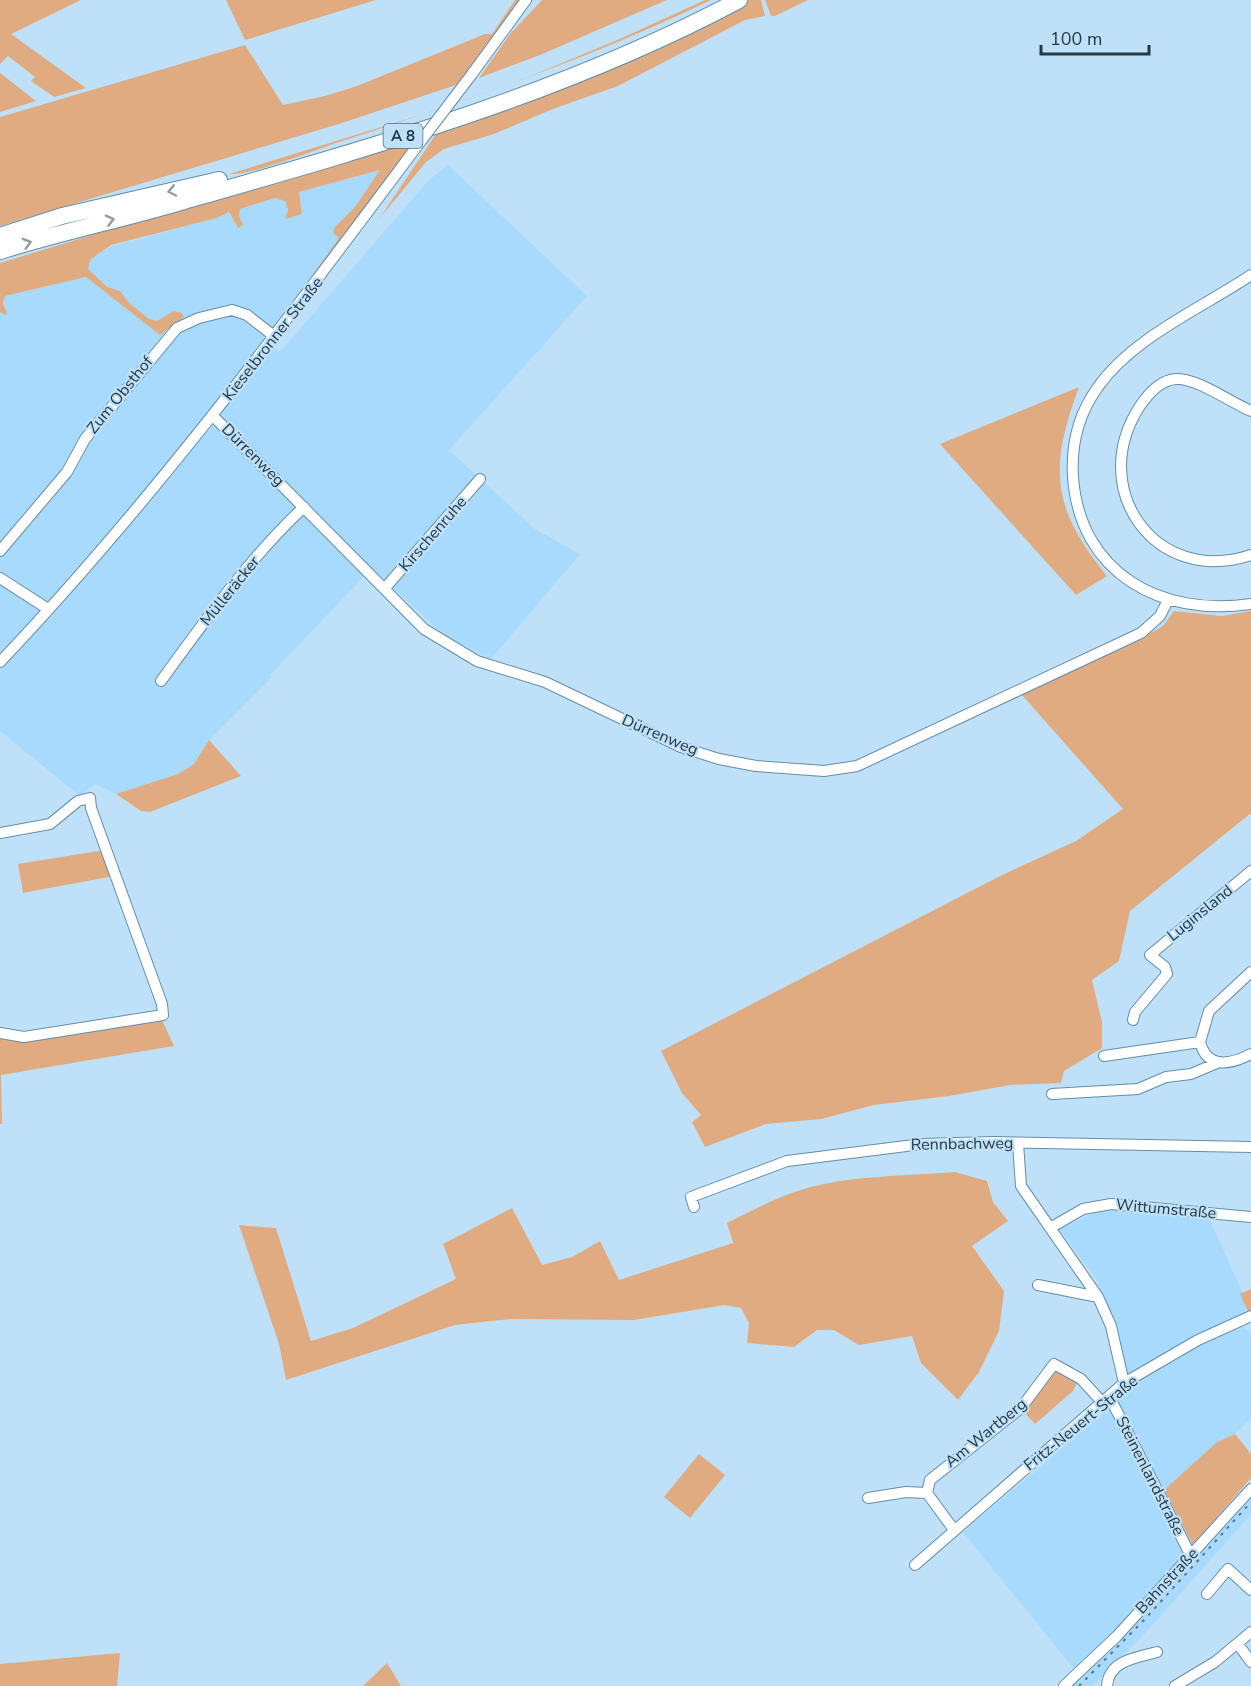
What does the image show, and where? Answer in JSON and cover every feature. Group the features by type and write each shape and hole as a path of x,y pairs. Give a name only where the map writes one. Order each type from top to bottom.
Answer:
{"highway":[{"name":"A 8","path":"0,236 62,216 241,175 485,102 604,55 684,20 722,0"},
{"name":"A 8","path":"0,251 184,201 372,146 505,102 604,63 739,0"}],"street":[{"name":"Kieselbronner Straße","path":"0,662 213,416 275,337 526,0"},
{"path":"1251,275 1151,338 1110,372 1088,403 1076,436 1074,491 1085,527 1094,543 1105,560 1131,582 1168,600 1209,608 1251,604"},
{"name":"Zum Obsthof","path":"0,551 67,472 85,439 177,328 199,318 232,310 247,315 275,337"},
{"path":"1251,411 1190,381 1168,381 1154,390 1133,417 1126,431 1120,462 1124,488 1134,516 1158,544 1178,554 1206,562 1222,562 1251,555"},
{"name":"Dürrenweg","path":"213,416 424,629 451,647 492,667 545,682 681,747 719,759 756,766 824,771 857,766 1141,633 1160,616 1168,600"},
{"name":"Kirschenruhe","path":"385,588 480,479"},
{"name":"Mülleräcker","path":"161,681 194,636 284,526 304,507"},
{"path":"0,578 48,609"},
{"path":"0,833 50,824 78,801 90,798 91,808 162,1004 163,1015 24,1037 0,1033"},
{"name":"Luginsland","path":"1133,1020 1135,1011 1167,974 1165,967 1150,955 1251,871"},
{"path":"1251,972 1209,1011 1200,1042 1207,1058 1217,1063 1228,1064 1251,1054"},
{"path":"1104,1056 1200,1042"},
{"path":"1052,1094 1138,1089 1166,1077 1191,1074 1217,1063"},
{"path":"1018,1143 1021,1185 1098,1297 1111,1326 1124,1383"},
{"name":"Rennbachweg","path":"694,1207 692,1197 787,1161 922,1144 1018,1143 1251,1147"},
{"name":"Wittumstraße","path":"1050,1228 1083,1209 1112,1204 1251,1217"},
{"path":"1038,1285 1098,1297"},
{"name":"Fritz-Neuert-Straße","path":"915,1565 1124,1383 1198,1340 1251,1316"},
{"name":"Am Wartberg","path":"927,1493 930,1480 937,1473 1021,1408 1054,1364 1081,1379 1105,1399"},
{"name":"Steinenlandstraße","path":"1105,1399 1191,1556"},
{"name":"Bahnstraße","path":"1064,1686 1191,1556 1251,1489"},
{"path":"868,1498 906,1492 927,1493 954,1530"},
{"path":"1208,1594 1228,1569 1251,1590"},
{"path":"1175,1686 1215,1662 1251,1632"},
{"path":"1238,1644 1251,1662"},
{"path":"1107,1686 1112,1669 1121,1663 1157,1652"}],"shaded area":[{"path":"0,0 81,0 11,34 86,88 54,97 31,81 35,77 8,56 0,64"},
{"path":"226,0 376,0 245,40"},
{"path":"515,0 523,0 456,85 342,123 0,226 0,117 245,45 283,105 325,96 357,86 485,34 492,34"},
{"path":"542,0 667,0 540,55 479,78 510,34"},
{"path":"705,0 711,0 619,41 528,77"},
{"path":"746,0 761,0 765,16 745,20 618,86 553,109 494,134 444,149 426,162 379,219 440,128"},
{"path":"765,0 808,0 771,16"},
{"path":"0,73 36,101 0,112"},
{"path":"424,114 280,163 238,174 229,174"},
{"path":"419,135 297,297 339,238 333,233 334,228 355,207 380,170 299,192 302,214 285,219 288,210 285,201 275,198 240,209 239,216 243,225 238,228 229,212 217,218 111,245 90,260 88,269 107,287 120,291 129,303 149,319 157,321 174,311 182,313 184,317 160,335 86,277 5,296 3,303 7,313 5,315 0,312 0,263"},
{"path":"448,165 587,296 449,450 535,529 580,554 491,659 444,635 372,568 270,675 272,677 209,740 194,764 178,774 116,794 95,784 80,796 0,731 0,312 2,314 6,308 3,299 5,296 86,277 90,260 110,247 217,218 225,212 228,212 237,227 240,209 275,198 285,201 288,213 302,214 299,192 381,170 337,236 340,238 266,341 280,352 429,180"},
{"path":"1079,387 1063,441 1060,464 1061,486 1075,529 1107,576 1076,595 940,444"},
{"path":"1174,611 1222,616 1251,611 1251,813 1130,911 1119,961 1092,980 1102,1022 1102,1048 1064,1071 1061,1083 1011,1085 949,1096 874,1105 821,1119 766,1124 705,1147 692,1122 701,1115 682,1093 661,1051 1002,875 1076,841 1123,809 1021,694 1125,647 1163,626"},
{"path":"209,740 241,776 150,812 141,811 116,794 178,774 194,764"},
{"path":"104,850 114,876 23,893 18,864"},
{"path":"162,1020 174,1046 1,1075 2,1124 0,1124 0,1035"},
{"path":"955,1172 987,1181 993,1202 1008,1221 972,1246 1004,1291 999,1331 979,1372 958,1400 921,1363 912,1336 859,1345 834,1330 817,1330 794,1347 747,1343 749,1323 741,1308 725,1305 634,1320 511,1319 455,1325 286,1380 279,1344 239,1225 276,1228 311,1341 353,1328 456,1279 443,1244 512,1208 542,1265 572,1257 600,1241 619,1280 733,1243 727,1223 797,1191 862,1178"},
{"path":"1107,1207 1209,1218 1247,1303 1241,1326 1251,1332 1251,1418 1235,1434 1217,1442 1164,1490 1193,1545 1151,1593 1075,1670 963,1532 1110,1408 1127,1391 1122,1348 1096,1279 1059,1229"},
{"path":"1251,1289 1251,1310 1248,1312 1240,1294"},
{"path":"1054,1369 1077,1383 1073,1391 1035,1424 1023,1411"},
{"path":"1235,1434 1251,1454 1251,1478 1193,1545 1164,1490 1217,1442"},
{"path":"699,1454 725,1475 690,1518 664,1497"},
{"path":"1251,1497 1251,1514 1149,1629 1093,1686 1072,1686 1150,1609"},
{"path":"120,1653 117,1686 0,1686 0,1664"},
{"path":"387,1663 401,1686 363,1686"}],"railway":[{"path":"1079,1686 1145,1619 1251,1502"}]}
